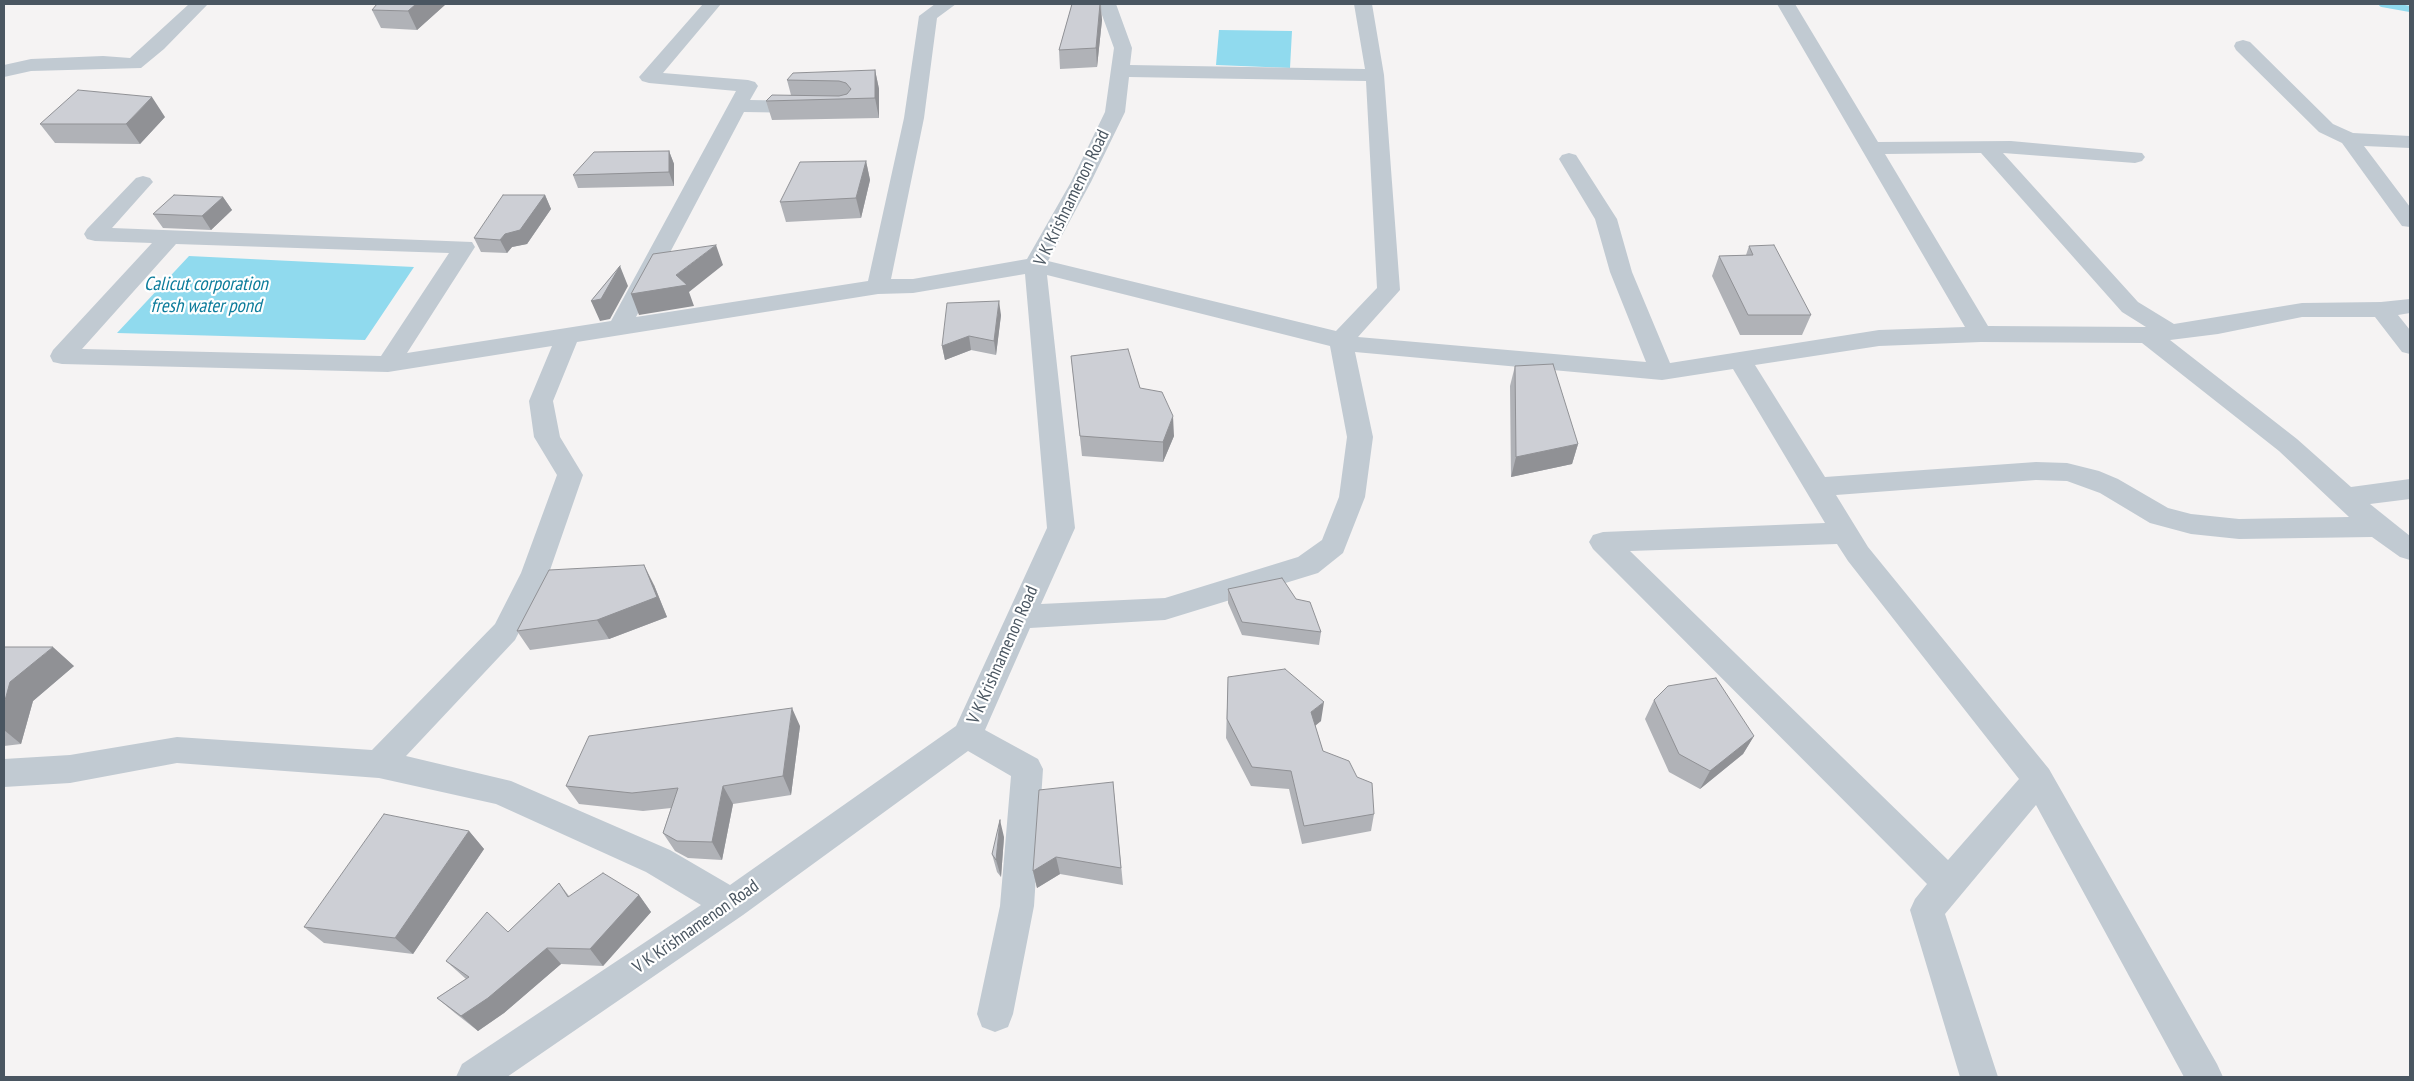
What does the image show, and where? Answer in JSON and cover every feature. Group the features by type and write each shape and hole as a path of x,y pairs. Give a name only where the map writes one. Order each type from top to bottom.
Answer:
{"street":[{"path":"4,71 31,65 103,62 134,64 157,45 199,4"},
{"path":"619,328 748,86 649,77 712,4"},
{"path":"878,287 914,118 928,16 947,4"},
{"name":"V K Krishnamenon Road","path":"475,1077 731,904 967,735 1061,528 1035,265 1081,182 1115,112 1123,48 1108,4"},
{"path":"1341,340 1390,290 1374,75 1363,4"},
{"path":"1786,4 1981,334"},
{"path":"2243,46 2326,128 2349,139 2410,142"},
{"path":"1120,71 1374,75"},
{"path":"738,106 824,107"},
{"path":"2349,139 2410,221"},
{"path":"1871,148 2011,147 2135,157"},
{"path":"1986,148 2130,307 2288,445 2377,527 2410,550"},
{"path":"1569,159 1606,219 1621,272 1662,372"},
{"path":"143,182 95,234 464,247 388,364"},
{"path":"170,237 62,356 388,364 878,287 913,286 1035,265 1359,345 1662,372 1879,338 1981,334 2159,334 2302,310 2381,309 2410,306"},
{"path":"2381,309 2410,346"},
{"path":"379,764 505,632 535,573 570,475 547,437 541,401 568,336"},
{"path":"1021,616 1165,609 1308,565 1333,546 1352,497 1360,437 1341,340"},
{"path":"1740,360 1858,554 2038,779 2204,1077"},
{"path":"1817,487 2036,471 2067,472 2109,486 2160,516 2191,524 2239,529 2377,527"},
{"path":"2344,498 2410,489"},
{"path":"1845,533 1603,542 1950,884"},
{"path":"967,735 1027,769 1017,906 995,1014"},
{"path":"4,773 70,769 177,750 379,764 500,791 658,861 731,904"},
{"path":"1979,1077 1927,910 2038,779"}],"water":[{"path":"1219,30 1292,31 1290,68 1216,65"},
{"name":"Calicut corporation fresh water pond","path":"189,256 414,267 365,340 117,333"}],"building":[{"path":"377,4 416,4 408,11 372,10"},
{"path":"1072,4 1100,4 1096,48 1059,50"},
{"path":"875,70 875,98 766,101 772,95 839,96 847,94 851,89 846,83 839,81 787,80 793,73"},
{"path":"78,90 152,97 126,124 40,124"},
{"path":"669,151 669,172 573,175 594,152"},
{"path":"866,161 856,198 780,202 800,162"},
{"path":"174,195 223,197 202,216 153,214"},
{"path":"503,195 545,195 520,230 505,234 500,240 474,238"},
{"path":"716,245 676,275 687,285 631,294 653,254"},
{"path":"1774,245 1811,315 1748,315 1719,256 1753,255 1749,246"},
{"path":"620,266 601,299 591,301"},
{"path":"999,301 994,341 969,336 942,346 947,303"},
{"path":"1128,349 1140,388 1162,392 1173,416 1163,442 1080,436 1071,356"},
{"path":"1553,364 1578,444 1516,457 1515,366"},
{"path":"644,565 657,597 597,620 517,631 549,570"},
{"path":"1282,578 1296,599 1310,602 1321,632 1242,622 1228,589"},
{"path":"4,647 53,647 10,682 4,704"},
{"path":"1285,669 1324,702 1311,712 1323,751 1349,761 1357,777 1372,783 1374,814 1304,826 1291,771 1252,767 1227,719 1228,677"},
{"path":"1716,678 1754,736 1710,771 1679,754 1654,700 1668,686"},
{"path":"792,708 783,776 723,786 712,842 677,841 663,833 678,788 632,793 566,786 589,736"},
{"path":"1113,782 1121,868 1056,857 1033,871 1039,790"},
{"path":"384,814 469,831 395,938 304,927"},
{"path":"1000,820 996,860 992,854"},
{"path":"603,873 639,895 590,949 547,948 488,998 461,1016 437,998 469,977 446,961 487,912 508,932 559,883 568,897"}],"waterway":[{"path":"2382,4 2410,9"}]}
